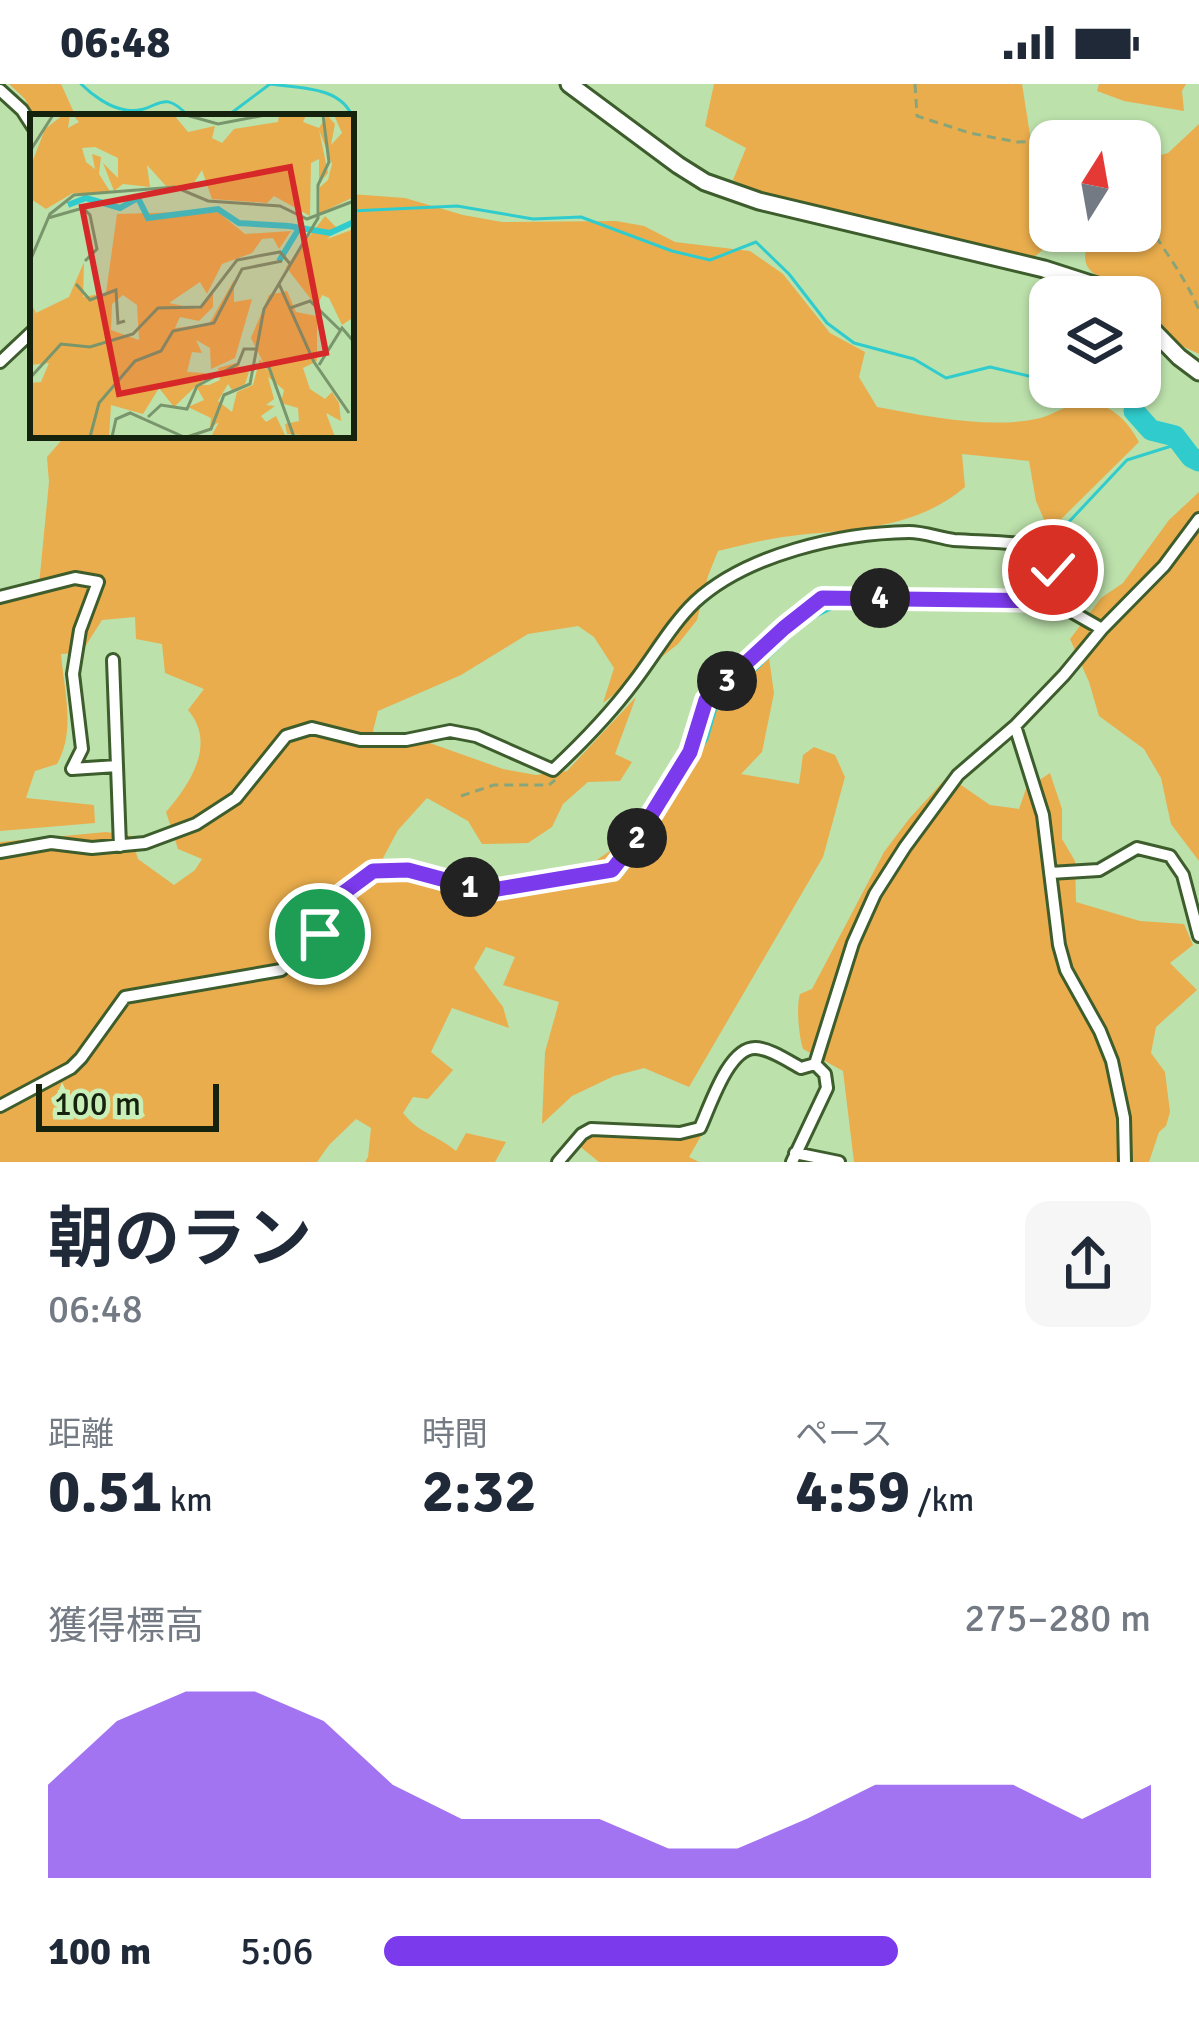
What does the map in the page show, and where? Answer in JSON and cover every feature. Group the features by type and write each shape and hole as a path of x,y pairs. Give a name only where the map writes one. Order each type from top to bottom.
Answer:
{"main road":[{"path":"569,84 706,182 759,201 1067,276"},
{"path":"1161,339 1199,372"}],"street":[{"path":"0,90 30,122"},
{"path":"0,362 30,334"},
{"path":"815,1064 853,944 875,894 904,847 958,776 1015,727 1064,675 1164,566 1199,519"},
{"path":"0,852 51,843 92,848 145,844 196,824 236,798 286,736 311,728 360,740 406,740 450,730 476,736 554,770 627,691 693,604 734,576 806,547 914,531 949,539 1055,548 1054,601"},
{"path":"0,597 75,578 98,582 80,630 73,674 82,748 72,769 117,766"},
{"path":"0,1106 71,1068 125,997 281,970 320,934 342,894 373,871 408,870 486,891 612,870 690,752 706,700 822,598 1054,601 1102,629"},
{"path":"113,660 120,846"},
{"path":"1015,727 1043,815 1066,970 1112,1061 1124,1118 1125,1162"},
{"path":"1050,873 1099,870 1137,848 1170,856 1183,875 1199,936"},
{"path":"559,1162 582,1133 591,1129 680,1133 700,1128 731,1061 746,1049 760,1047 801,1068 815,1064"},
{"path":"815,1064 825,1074 827,1088 794,1157 839,1162"}],"path":[{"path":"915,84 916,116 970,133 1029,142"},
{"path":"1161,246 1188,283 1199,310"},
{"path":"461,796 494,785 549,785 568,766 565,759"}],"shaded area":[{"path":"9,84 61,84 75,114 32,114"},
{"path":"714,84 1022,84 1029,128 1029,252 1040,252 1032,259 770,195 733,180 746,148 705,126"},
{"path":"1099,84 1186,84 1184,111 1124,101 1097,91"},
{"path":"1199,124 1199,354 1161,326 1161,276 1098,276 1085,258 1086,252 1161,252 1161,155"},
{"path":"354,194 405,198 502,222 616,221 644,226 675,242 750,251 783,274 830,333 865,352 859,377 877,407 997,423 1036,419 1065,408 1107,408 1139,442 1049,531 1036,501 1029,461 962,454 965,487 923,513 879,526 775,538 718,551 697,620 678,644 603,703 614,668 594,637 578,626 528,634 461,675 378,711 373,731 381,747 427,742 503,769 536,775 567,771 636,697 615,754 632,762 620,781 588,782 563,804 552,827 528,843 482,844 468,821 427,798 398,830 383,858 393,872 534,888 581,871 630,837 674,773 695,725 730,675 768,651 774,693 762,752 741,774 799,784 803,755 814,747 835,755 845,777 823,857 689,1087 644,1068 572,1096 542,1124 545,1052 559,1002 503,985 515,957 486,947 474,968 503,1007 509,1028 452,1008 431,1052 453,1070 428,1099 413,1097 403,1113 456,1151 466,1133 506,1142 495,1162 365,1162 371,1128 356,1119 317,1162 0,1162 0,842 106,832 131,836 138,859 174,885 202,859 178,849 166,812 197,763 200,736 188,710 204,689 165,673 162,644 136,639 135,617 102,620 81,653 61,654 67,710 63,751 57,764 35,771 26,798 94,805 95,823 0,831 0,605 39,585 47,457 63,438 354,438"},
{"path":"1199,492 1199,861 1171,824 1161,778 1144,749 1099,716 1070,639 1101,598 1123,583 1169,520"},
{"path":"1050,773 1062,809 1062,839 1075,861 1076,902 1140,921 1184,924 1193,945 1170,963 1197,990 1156,1027 1151,1053 1165,1072 1170,1112 1149,1162 854,1162 843,1071 803,1049 800,994 812,989 884,852 948,776 990,805 1019,809 1026,789"},
{"path":"713,1115 689,1157 699,1162 599,1162 572,1140 582,1126 685,1128"}],"waterway":[{"path":"81,84 120,109 137,110 165,102 186,114"},
{"path":"230,114 270,84 330,94 351,114"},
{"path":"354,124 354,140"},
{"path":"354,211 457,206 533,219 581,217 710,260 756,242 789,274 827,323 854,343 914,359 946,378 990,367 1029,376"},
{"path":"1129,408 1134,411"},
{"path":"1134,411 1151,430 1175,436 1199,461"},
{"path":"1050,542 1127,460 1181,443"},
{"path":"1036,599 1045,585 1049,551"},
{"path":"617,873 625,871 707,739 716,708 806,621 835,607 1030,606"},
{"path":"492,900 584,880"}],"route":[{"path":"320,934 342,894 373,871 408,870 486,891 612,870 690,752 706,700 822,598 1054,601 1053,570"}]}
